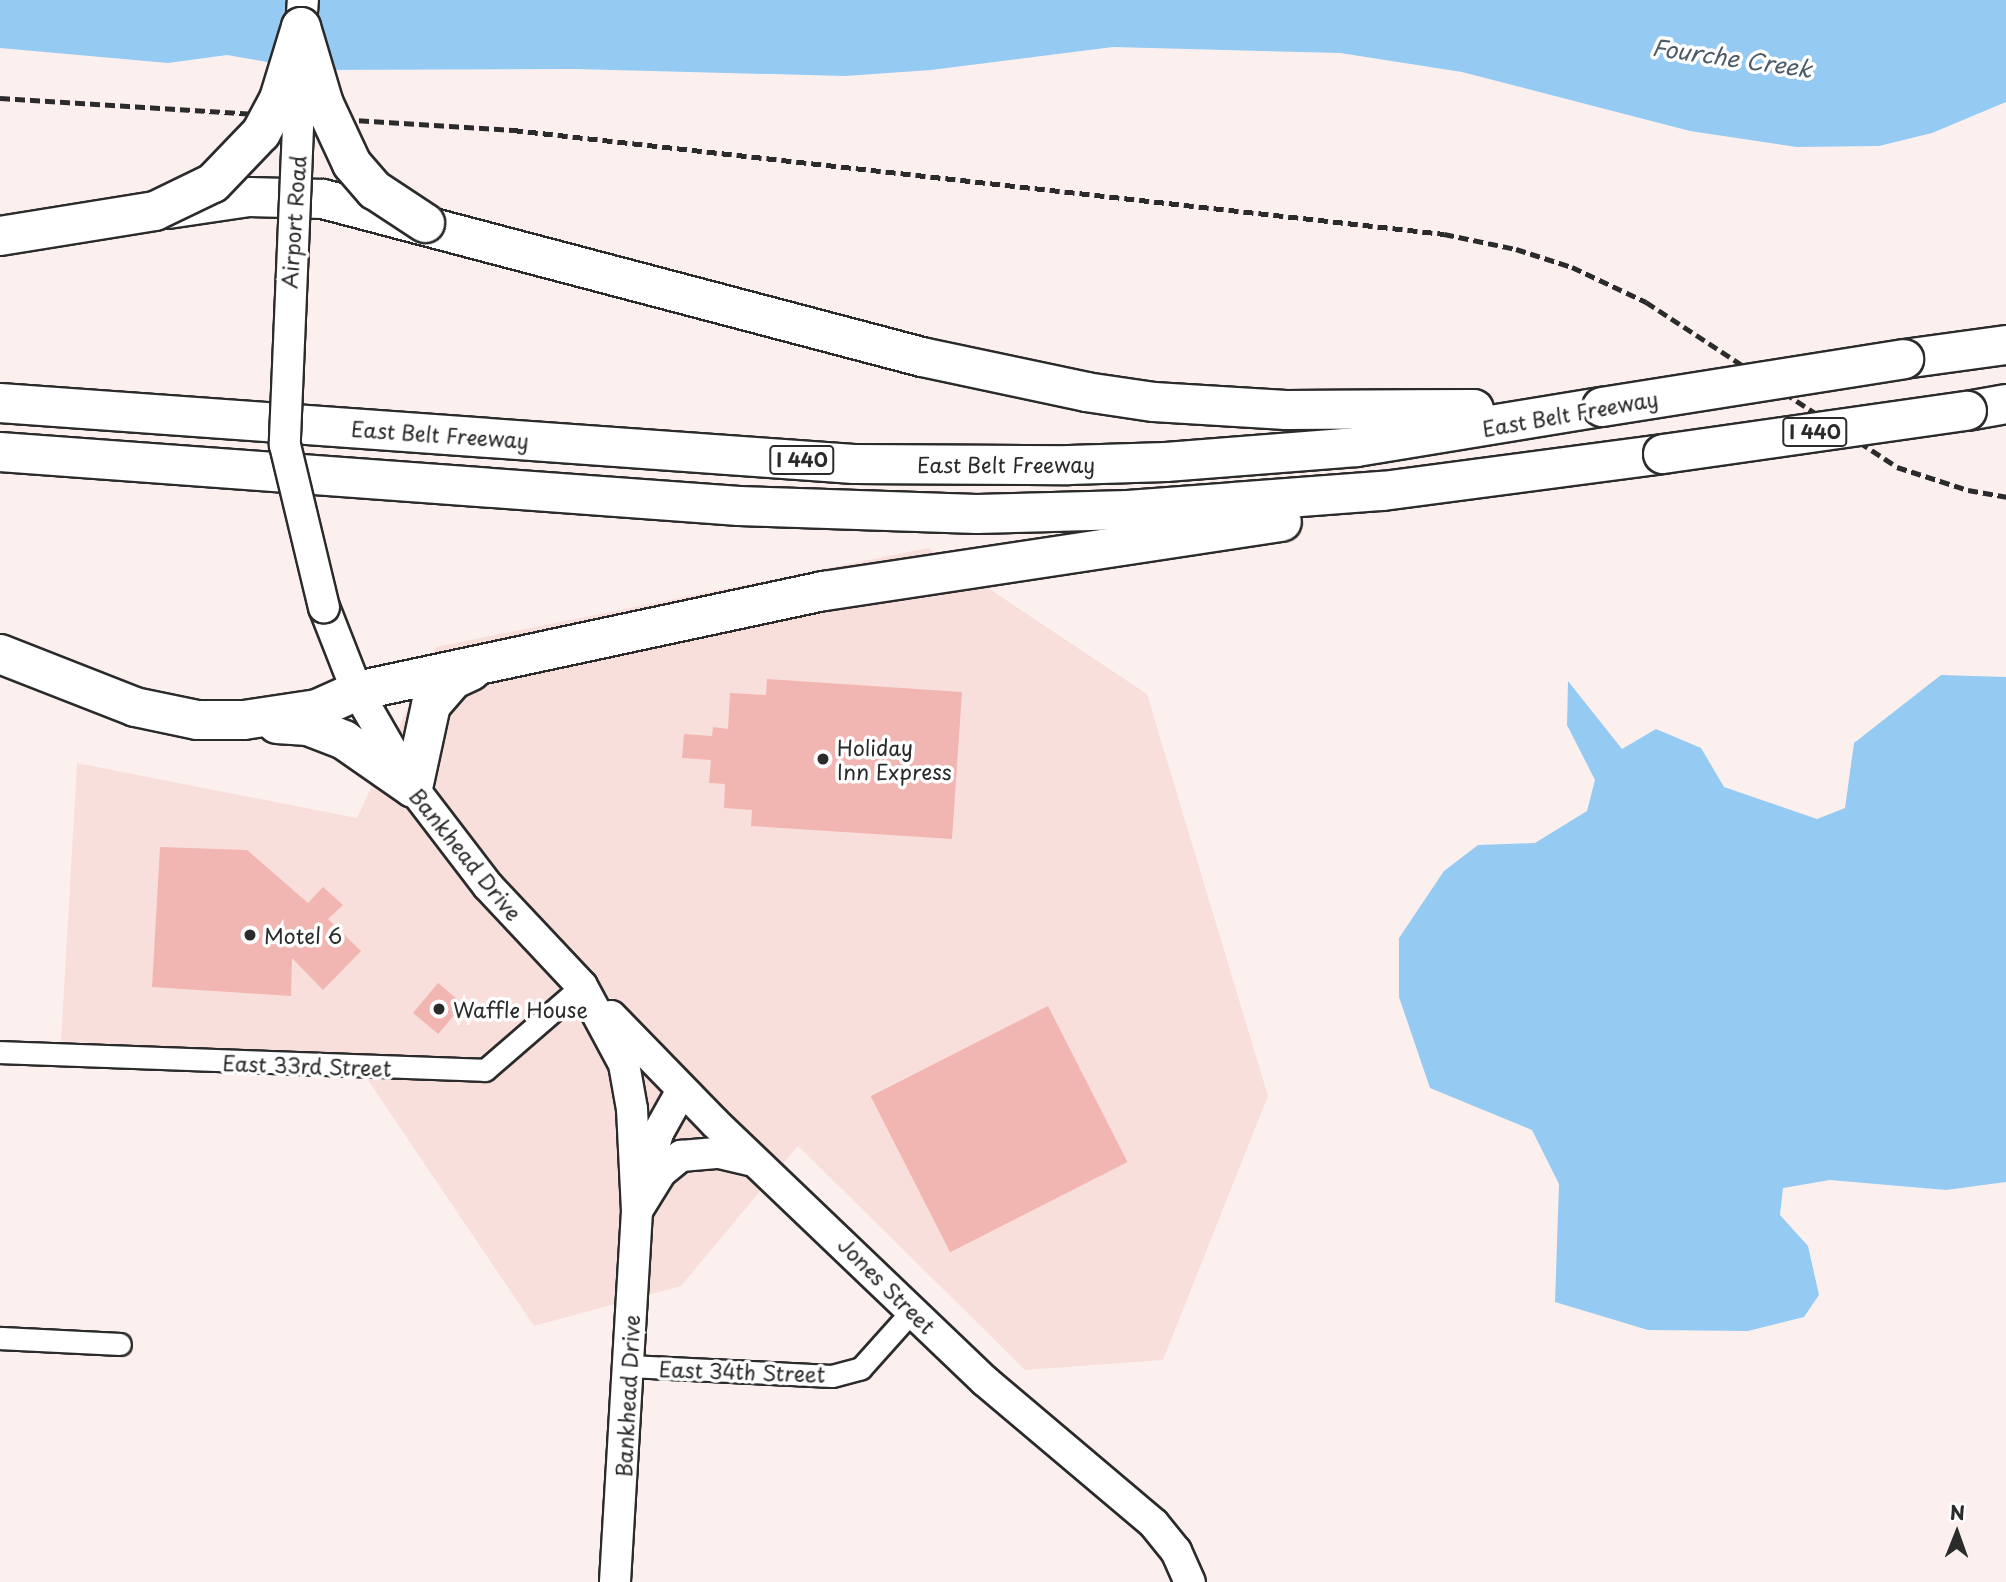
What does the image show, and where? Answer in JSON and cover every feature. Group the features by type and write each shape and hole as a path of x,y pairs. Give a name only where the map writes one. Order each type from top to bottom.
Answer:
{"highway":[{"path":"155,211 213,183 248,152 279,99 302,13"},
{"path":"302,13 324,104 352,164 375,190 425,223"},
{"path":"0,236 155,211 294,195 425,223 947,363 1154,402 1373,412 1602,407"},
{"name":"East Belt Freeway","path":"0,402 854,464 1166,463 1357,447 2006,345"},
{"name":"I 440","path":"0,452 739,506 977,514 1268,500 1514,475 2006,404"},
{"path":"244,720 317,709 357,691 824,591 1345,512 1514,475"},
{"path":"0,654 135,707 197,720 244,720 308,726 367,752 412,788 431,705 454,679 488,663"}],"main road":[{"name":"Airport Road","path":"285,445 302,13"},
{"name":"Bankhead Drive","path":"285,445 324,607 357,691 412,788 488,886 582,986 612,1034 624,1065 634,1141 637,1211 615,1582"},
{"name":"Jones Street","path":"582,986 682,1090 985,1381 1154,1524 1176,1551 1189,1582"},
{"name":"Bankhead Drive","path":"637,1211 658,1133 682,1090"},
{"path":"634,1141 657,1108 682,1090"},
{"path":"637,1211 661,1172 681,1156 719,1153 758,1163"}],"street":[{"name":"East 33rd Street","path":"0,1052 485,1070 582,986"},
{"name":"East 34th Street","path":"629,1366 832,1376 862,1368 912,1311"},
{"path":"0,1338 120,1344"}],"shaded area":[{"path":"928,548 1147,694 1268,1096 1163,1360 1025,1370 798,1146 681,1286 534,1326 353,1058 61,1041 77,763 357,818 436,647"}],"water":[{"name":"Fourche Creek","path":"0,0 2006,0 2006,102 1932,133 1879,146 1797,147 1690,131 1462,72 1340,53 1113,47 931,70 845,76 575,69 313,70 227,55 168,63 0,48"},
{"path":"1941,675 2006,677 2006,1182 1946,1190 1830,1180 1783,1188 1780,1215 1808,1246 1819,1295 1804,1317 1748,1331 1648,1330 1555,1302 1559,1184 1532,1130 1430,1088 1399,997 1399,938 1444,871 1478,845 1535,843 1587,811 1595,780 1567,725 1568,681 1622,749 1656,729 1701,748 1724,787 1817,819 1845,808 1854,743"}],"building":[{"name":"Holiday Inn Express","path":"767,679 962,692 952,839 751,826 752,810 724,808 725,784 709,783 711,760 682,758 684,734 712,736 713,727 728,729 730,693 766,695"},
{"name":"Motel 6","path":"160,847 247,850 308,903 323,887 343,905 328,919 361,951 323,990 292,958 291,996 152,987"},
{"name":"Waffle House","path":"438,983 463,1004 438,1034 413,1013"},
{"path":"1048,1006 1127,1162 950,1252 871,1096"}],"railway":[{"path":"0,98 513,130 1444,234 1516,249 1572,267 1646,302 1897,467 1968,490 2006,497"}],"place":[{"name":"Holiday Inn Express","path":"823,759"},
{"name":"Motel 6","path":"250,935"},
{"name":"Waffle House","path":"439,1009"}]}
